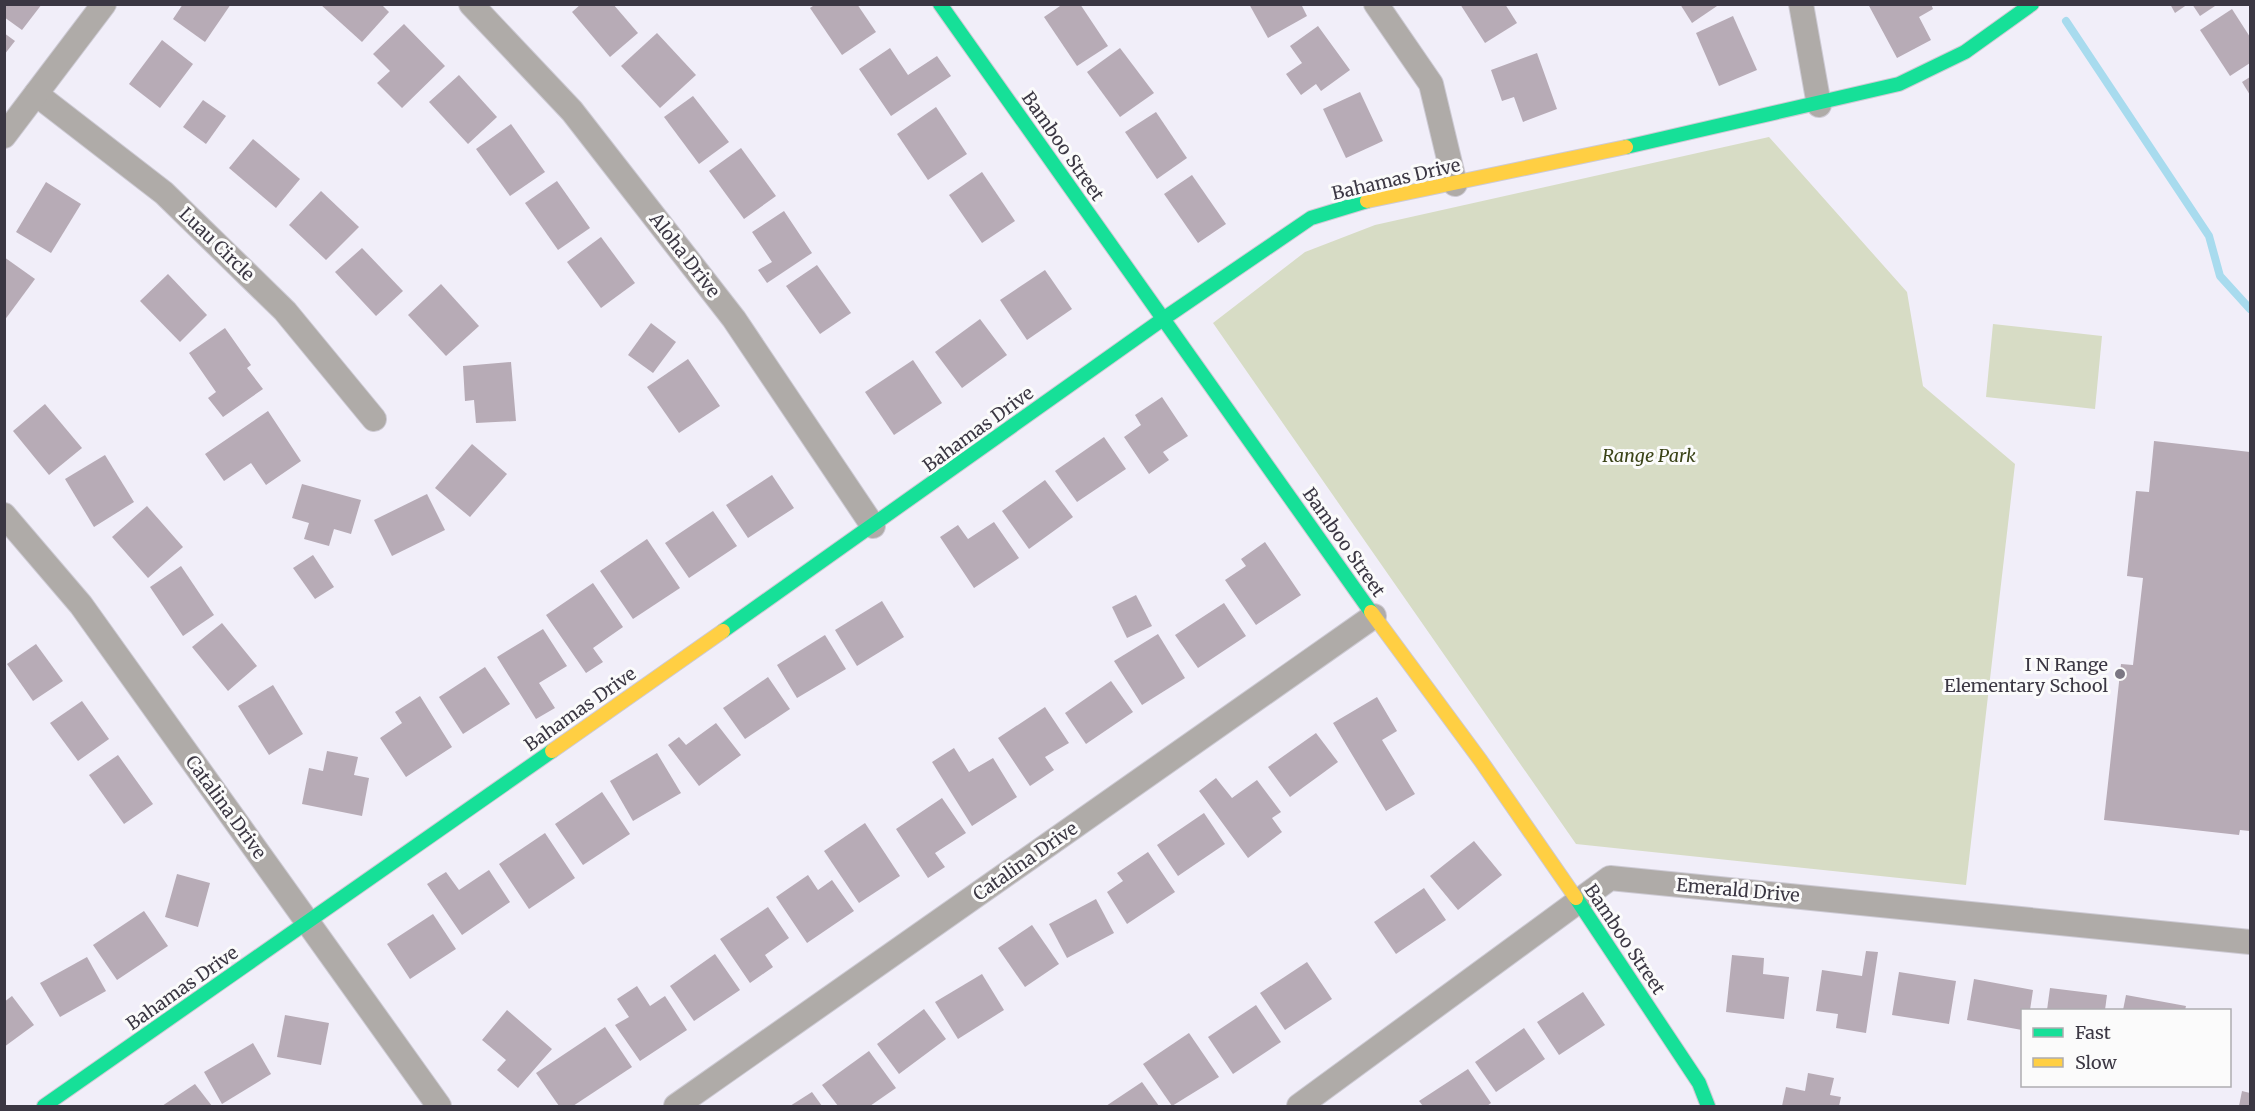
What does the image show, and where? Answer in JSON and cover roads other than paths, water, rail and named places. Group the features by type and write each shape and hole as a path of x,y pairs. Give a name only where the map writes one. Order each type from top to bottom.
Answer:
{"street":[{"path":"4,136 104,4"},
{"name":"Aloha Drive","path":"471,4 572,111 734,319 873,526"},
{"name":"Bamboo Street","path":"940,4 1580,902 1699,1083 1708,1107"},
{"path":"1376,4 1431,84 1455,184"},
{"path":"1801,4 1819,105"},
{"name":"Bahamas Drive","path":"44,1107 873,526 1163,319 1311,218 1371,200 1819,105 1899,84 1965,52 2032,4"},
{"name":"Luau Circle","path":"36,94 171,199 285,311 374,419"},
{"name":"Catalina Drive","path":"4,515 81,605 439,1107"},
{"name":"Catalina Drive","path":"675,1107 1374,616"},
{"name":"Emerald Drive","path":"1299,1107 1610,878 2250,942"}],"waterway":[{"path":"2066,21 2209,236 2220,276 2250,309"}],"place":[{"name":"I N Range Elementary School","path":"2120,674"}],"park label":[{"name":"Range Park","path":"1649,455"}]}
